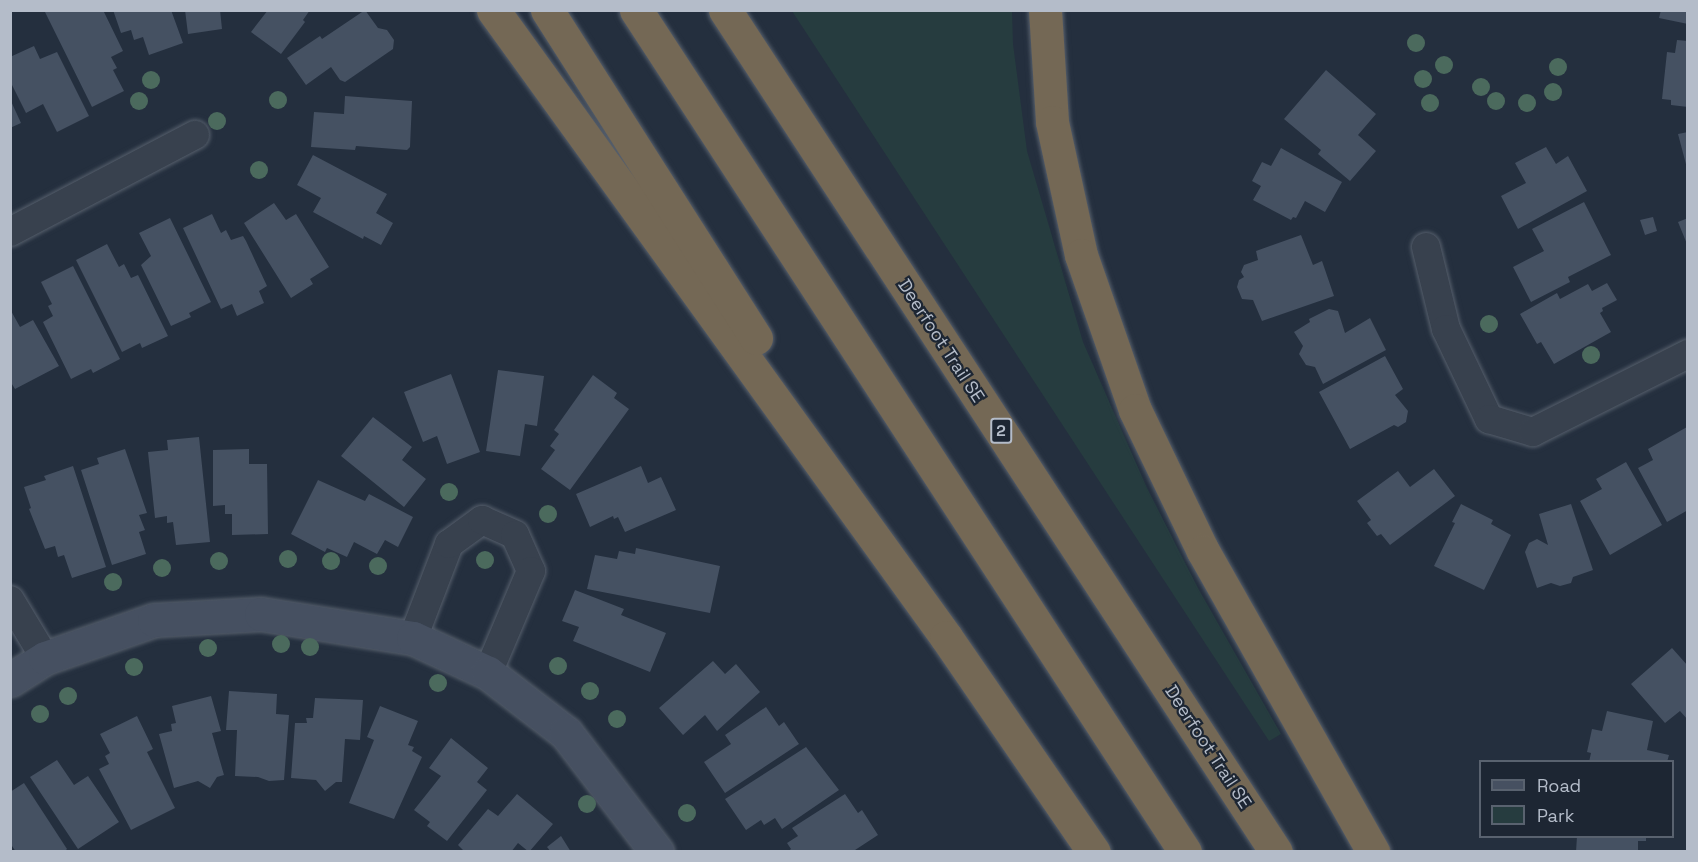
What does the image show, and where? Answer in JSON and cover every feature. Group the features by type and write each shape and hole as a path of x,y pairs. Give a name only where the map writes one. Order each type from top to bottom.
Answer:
{"highway":[{"path":"493,10 946,637 1095,852"},
{"path":"547,10 946,637"},
{"path":"636,10 1185,852"},
{"name":"Deerfoot Trail SE","path":"725,10 1276,852"},
{"path":"1045,10 1052,122 1080,255 1135,410 1203,551 1373,852"}],"street":[{"path":"10,232 195,135"},
{"path":"1426,247 1446,329 1489,419 1533,432 1688,354"},
{"path":"413,638 449,544 482,520 515,535 531,570 488,673"},
{"path":"10,600 45,658"},
{"path":"10,680 45,658 154,620 261,614 413,638 488,673 566,733 657,852"}],"green space":[{"path":"792,11 1012,11 1013,44 1027,151 1083,342 1147,488 1199,590 1281,734 1269,741"}],"building":[{"path":"49,10 103,10 123,51 111,57 117,68 113,70 124,91 92,107 45,12"},
{"path":"113,10 171,10 183,43 149,55 143,37 134,40 131,30 121,33"},
{"path":"185,10 220,10 222,29 188,34"},
{"path":"268,10 310,10 303,20 305,22 281,54 251,32"},
{"path":"365,10 378,28 387,30 394,40 393,49 345,82 340,80 331,67 306,85 287,58 320,36 322,39"},
{"path":"1661,10 1688,10 1688,24 1659,18"},
{"path":"1677,40 1688,41 1688,107 1671,105 1671,100 1662,99 1667,52 1675,53"},
{"path":"34,46 40,59 57,52 89,116 57,132 43,104 26,113 10,81 10,57"},
{"path":"1326,70 1376,114 1358,135 1376,151 1350,181 1318,154 1321,150 1284,119"},
{"path":"345,96 412,101 410,147 407,150 356,146 355,150 311,147 314,112 344,114"},
{"path":"10,99 21,123 10,128"},
{"path":"1688,132 1688,168 1687,168 1678,134"},
{"path":"1546,147 1556,164 1568,156 1587,191 1518,229 1501,196 1526,183 1515,163"},
{"path":"1281,148 1342,182 1325,212 1305,201 1296,218 1293,217 1291,220 1253,200 1261,186 1252,181 1262,162 1271,166"},
{"path":"313,155 387,194 376,213 393,223 381,245 364,236 363,239 313,212 321,198 297,185"},
{"path":"1584,202 1611,255 1568,277 1570,282 1531,302 1513,267 1544,251 1532,229"},
{"path":"274,203 286,220 296,214 329,267 310,279 313,284 291,298 244,223"},
{"path":"212,214 221,233 226,230 231,240 243,236 267,286 259,291 264,303 237,316 232,304 221,309 183,228"},
{"path":"1653,217 1657,231 1645,235 1640,220"},
{"path":"170,218 211,302 189,313 191,317 171,326 141,265 151,256 139,233"},
{"path":"1688,218 1688,244 1687,244 1678,222"},
{"path":"1301,235 1313,265 1322,261 1334,296 1262,321 1253,300 1242,299 1237,287 1239,280 1244,277 1241,272 1244,265 1258,260 1256,251"},
{"path":"107,244 119,267 124,264 131,278 138,275 168,336 142,348 140,343 122,352 76,260"},
{"path":"73,266 120,359 93,373 91,369 71,379 43,322 53,316 48,306 52,304 41,282"},
{"path":"1607,283 1617,300 1602,308 1603,311 1600,313 1611,332 1554,364 1541,342 1537,344 1520,314 1557,293 1560,299 1588,284 1592,291"},
{"path":"10,309 20,327 33,320 59,366 15,389 10,381"},
{"path":"1329,309 1338,311 1345,333 1370,318 1386,350 1323,384 1315,367 1306,365 1299,354 1303,346 1294,332 1310,322 1309,319"},
{"path":"1385,356 1403,389 1395,395 1408,411 1406,422 1398,427 1394,425 1350,449 1319,392"},
{"path":"498,370 544,376 537,426 525,424 520,456 486,451"},
{"path":"451,374 480,452 447,464 437,436 423,442 404,392"},
{"path":"593,375 617,393 614,398 629,409 570,490 541,469 555,450 550,446 559,434 554,430"},
{"path":"373,417 412,447 402,460 426,479 404,507 341,456"},
{"path":"1687,427 1688,510 1667,522 1638,468 1653,460 1648,449"},
{"path":"199,437 210,542 176,545 173,522 167,523 167,516 155,518 148,452 168,450 167,440"},
{"path":"125,449 147,513 139,515 145,530 139,532 146,554 112,565 81,470 99,464 97,458"},
{"path":"249,449 249,464 267,464 268,534 232,535 232,514 225,514 225,505 213,506 213,450"},
{"path":"1626,462 1662,525 1610,555 1580,501 1602,489 1596,479"},
{"path":"73,466 106,567 72,578 64,555 58,557 55,546 45,549 29,509 31,508 24,487 46,480 44,476"},
{"path":"641,466 648,483 661,477 676,510 625,532 618,517 614,519 613,516 590,527 576,494"},
{"path":"1434,469 1455,496 1390,545 1381,534 1377,536 1367,523 1371,520 1357,501 1398,471 1410,487"},
{"path":"318,480 365,501 369,494 413,517 398,547 385,540 377,554 354,542 347,557 327,548 325,552 291,534"},
{"path":"1461,504 1493,520 1491,524 1511,535 1484,590 1434,566 1455,523 1452,522"},
{"path":"1571,504 1593,570 1573,577 1571,583 1560,586 1551,583 1537,588 1525,552 1529,543 1537,539 1548,545 1539,514"},
{"path":"636,548 720,566 710,613 587,589 595,555 617,559 619,551 635,554"},
{"path":"575,590 624,609 621,615 666,633 650,672 573,641 579,627 562,621"},
{"path":"1672,648 1688,666 1688,720 1680,711 1665,723 1631,684"},
{"path":"713,661 725,674 736,664 760,692 717,731 705,715 683,735 659,708"},
{"path":"229,691 277,694 276,714 289,715 284,780 269,781 258,777 235,776 237,730 226,730"},
{"path":"211,696 221,731 212,733 224,775 217,777 210,788 198,781 174,788 159,734 172,731 171,724 176,723 172,706"},
{"path":"315,698 363,700 360,740 345,739 342,782 336,782 325,791 316,780 291,778 295,723 307,723 306,718 313,718"},
{"path":"380,706 418,721 408,745 414,747 412,751 422,757 394,819 349,803 374,740 367,737"},
{"path":"766,707 779,726 784,722 799,744 725,793 704,762 731,744 725,735"},
{"path":"1607,711 1653,721 1647,750 1669,755 1668,760 1589,760 1591,753 1587,752 1592,729 1602,731"},
{"path":"137,716 153,749 147,752 175,808 131,830 99,769 109,764 105,756 110,753 100,734"},
{"path":"451,738 488,768 477,782 487,790 447,841 427,826 430,822 414,810 441,776 429,768"},
{"path":"806,747 839,790 782,829 775,818 764,825 761,820 746,830 725,799"},
{"path":"57,760 74,785 88,776 119,822 78,849 30,777"},
{"path":"24,783 67,849 64,852 16,852 10,843 10,792"},
{"path":"517,794 553,824 529,852 518,843 511,852 465,852 458,845 488,809 498,816"},
{"path":"845,794 858,813 862,810 878,835 852,852 787,852 791,849 787,843 798,836 792,828"},
{"path":"561,836 571,852 551,852 547,847"},
{"path":"1577,838 1646,838 1646,841 1638,841 1638,852 1576,852"}]}
